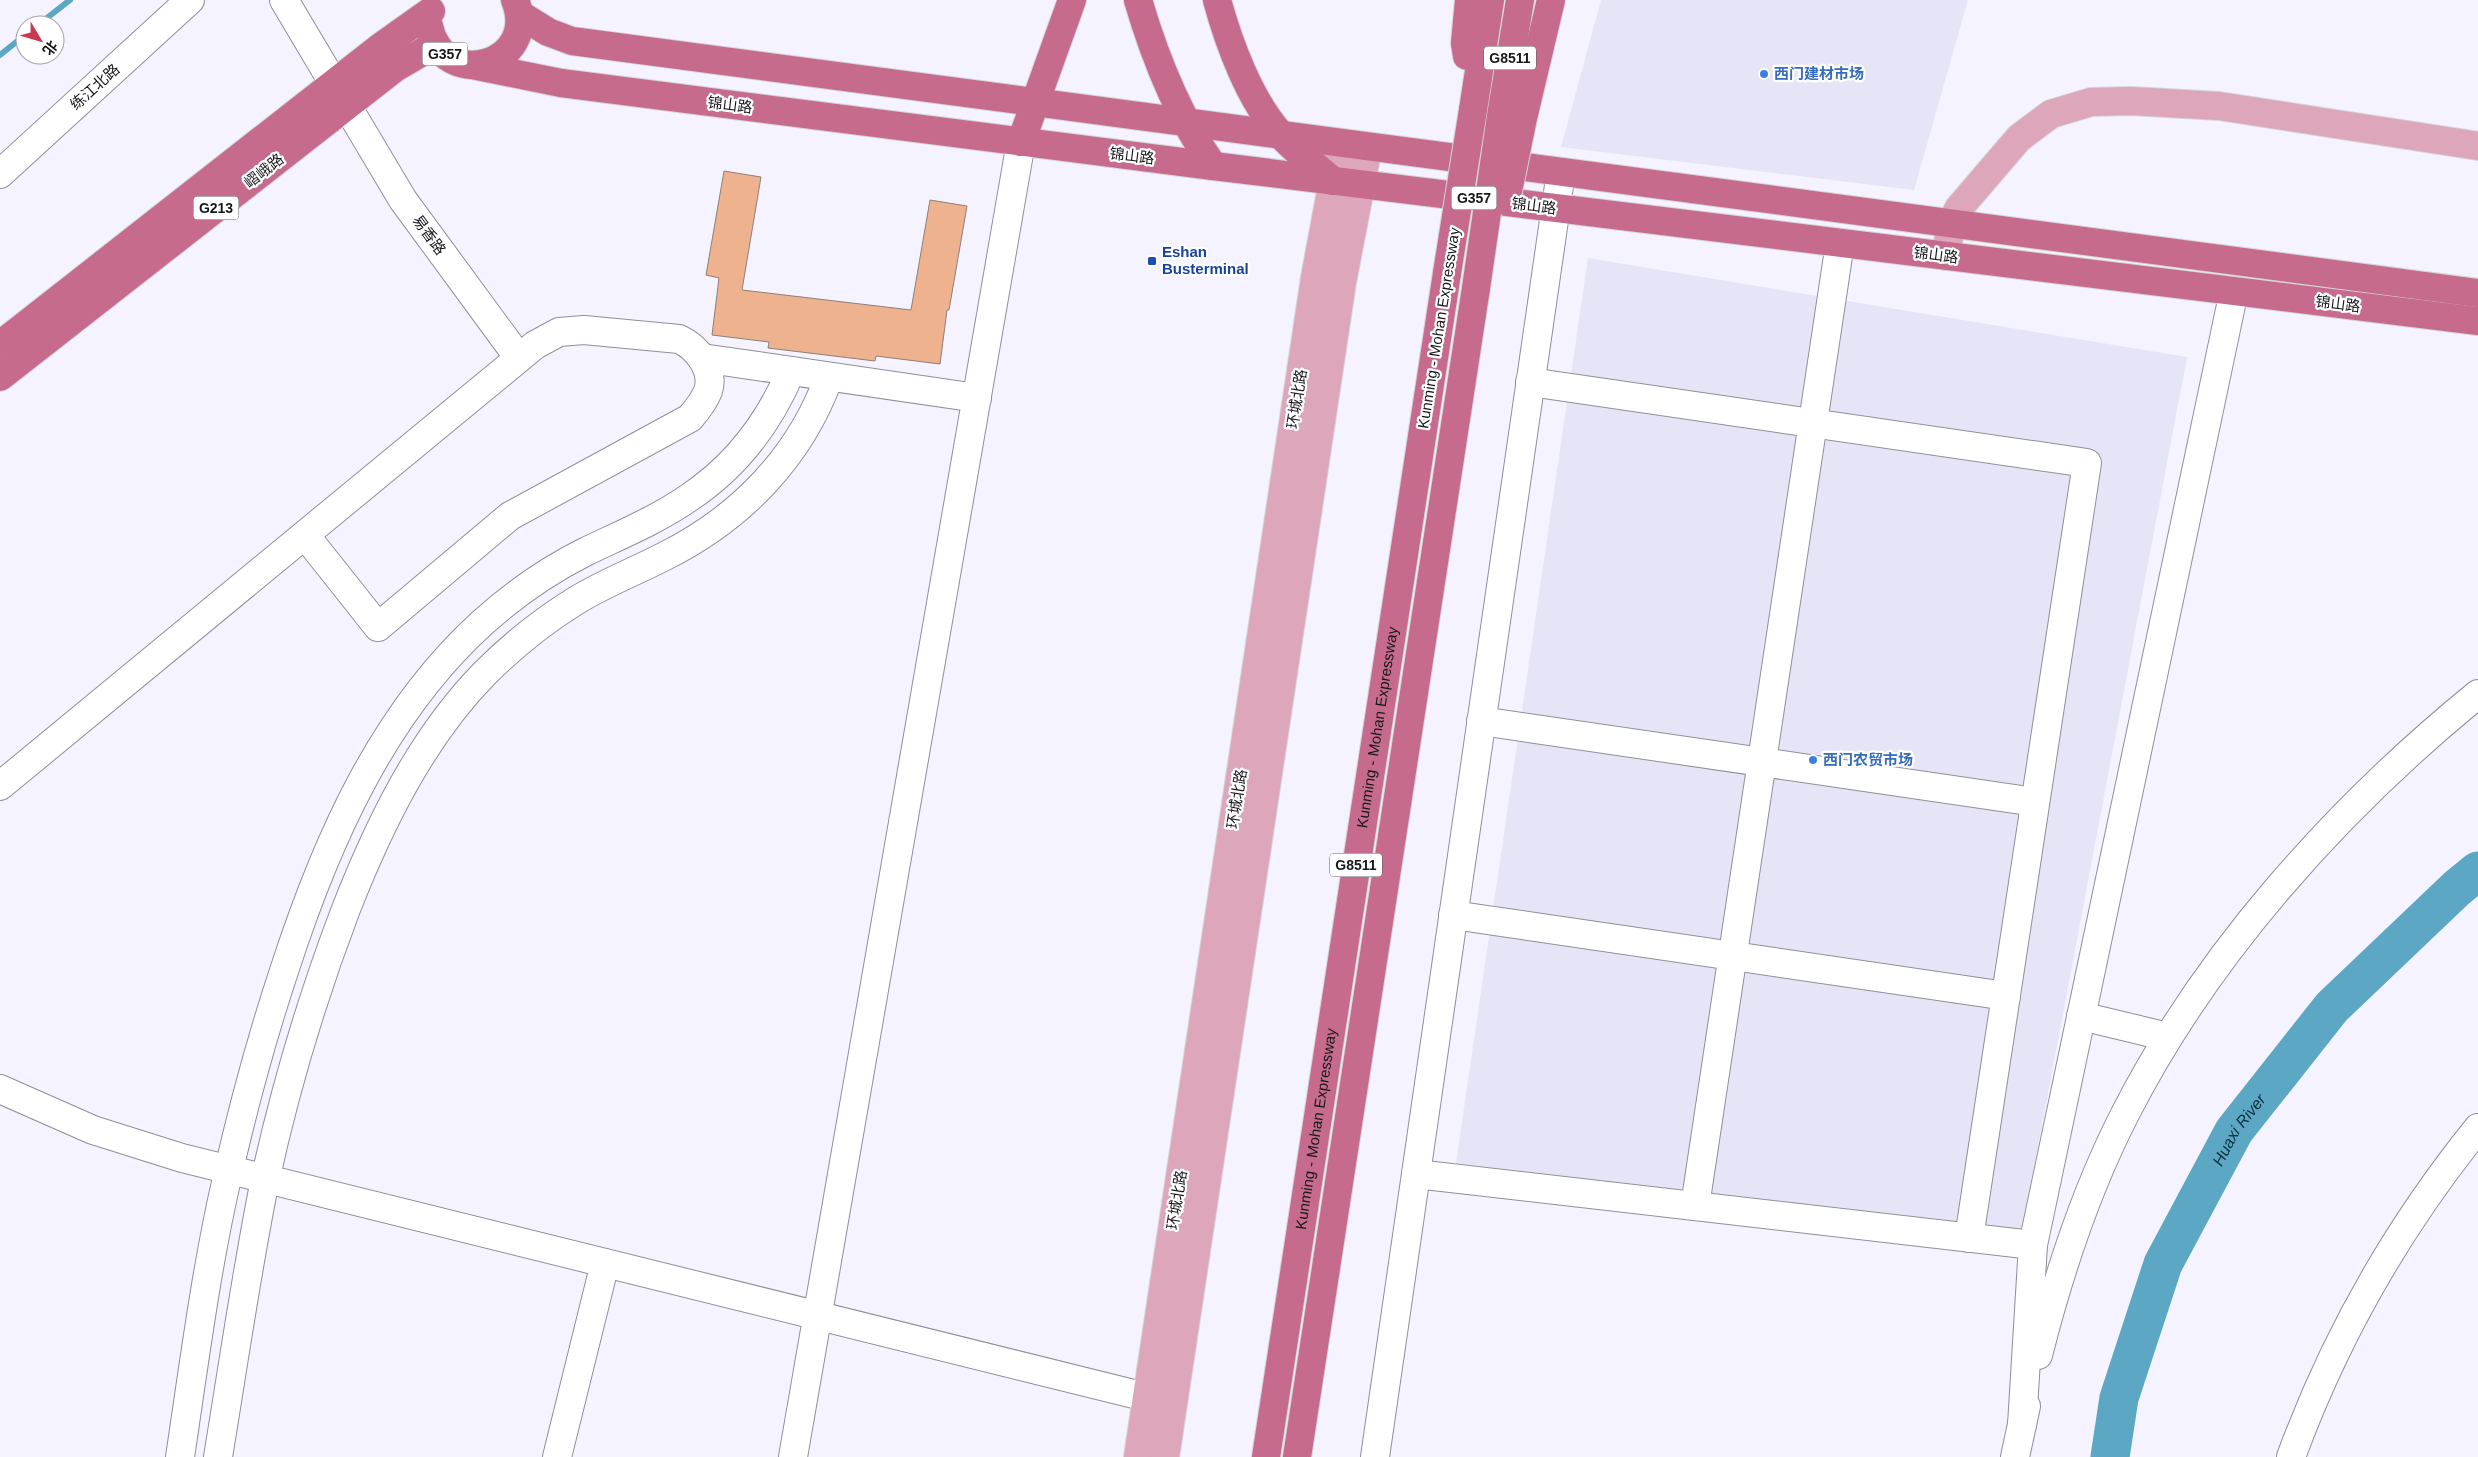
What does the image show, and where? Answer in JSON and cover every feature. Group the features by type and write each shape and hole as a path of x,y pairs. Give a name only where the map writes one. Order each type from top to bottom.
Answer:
{"highway":[{"path":"1021,142 1072,0"},
{"path":"1138,0 1156,55 1186,122 1213,166"},
{"path":"1217,0 1232,48 1245,77 1280,135 1333,181"},
{"path":"1469,0 1465,43 1473,110"},
{"name":"Kunming - Mohan Expressway","path":"1266,1457 1490,0"},
{"name":"Kunming - Mohan Expressway","path":"1297,1457 1451,441 1482,288 1512,117 1520,0"},
{"path":"1512,117 1551,0"},
{"name":"嶍峨路","path":"0,377 340,95 433,5"},
{"name":"G357","path":"433,5 429,23 436,44 443,53 454,60 472,65 487,63 507,51 518,30 517,7"},
{"name":"锦山路","path":"517,7 548,32 572,41 2478,293"},
{"name":"嶍峨路","path":"0,345 340,95 395,68 436,44"},
{"name":"锦山路","path":"472,65 561,83 1021,142 2478,321"}],"main road":[{"path":"1946,256 1951,224 1959,208 2019,138 2050,114 2091,102 2131,101 2219,106 2478,146"},
{"name":"环城北路","path":"1138,1457 1313,288 1340,143"},
{"name":"环城北路","path":"1166,1457 1342,282 1368,147"}],"street":[{"name":"练江北路","path":"0,174 190,0"},
{"name":"易香路","path":"284,0 403,200 527,352"},
{"path":"793,1457 819,1316 1021,142"},
{"path":"1374,1457 1561,172"},
{"path":"1695,1206 1840,243"},
{"path":"2022,1425 2033,1245 2234,291"},
{"path":"0,786 527,352 559,332 584,330 679,339 689,343 702,358 709,382 709,389 690,418 510,516 378,627 305,536"},
{"path":"702,358 977,398"},
{"path":"180,1457 228,1170 266,1027 309,897 357,790 381,747 408,706 465,640 522,590 581,554 664,513 715,478 740,455 764,424 791,371"},
{"path":"218,1457 266,1179 302,1038 331,950 360,874 391,808 420,757 450,714 484,675 517,643 549,618 606,584 668,555 700,536 735,511 760,488 784,461 805,430 822,397 829,377"},
{"path":"1530,382 2086,463 1970,1238"},
{"path":"2015,1457 2045,1327 2081,1214 2124,1116 2168,1037 2216,967 2322,840 2403,758 2478,694"},
{"path":"1481,721 2035,802"},
{"path":"1453,916 2006,996"},
{"path":"2081,1016 2168,1037"},
{"path":"0,1089 92,1130 137,1145 228,1170 1174,1404"},
{"path":"2292,1457 2322,1380 2345,1332 2383,1264 2424,1200 2478,1128"},
{"path":"1416,1174 2033,1245"},
{"path":"557,1457 605,1263"}],"shaded area":[{"name":"西门建材市场","path":"1601,0 1968,0 1914,190 1561,147"},
{"name":"西门农贸市场","path":"1588,258 2187,357 2022,1231 1456,1163"}],"building":[{"path":"724,171 761,177 742,290 911,310 930,200 967,206 949,310 947,310 940,364 876,356 875,361 768,348 769,342 712,335 719,278 706,275"}],"waterway":[{"path":"51,15 70,0"},
{"path":"0,55 15,43"},
{"name":"Huaxi River","path":"2110,1457 2119,1398 2163,1264 2234,1131 2332,1007 2457,888 2478,871"}],"place":[{"name":"西门建材市场","path":"1764,74"},
{"name":"Eshan Busterminal","path":"1152,261"},
{"name":"西门农贸市场","path":"1813,760"}]}
